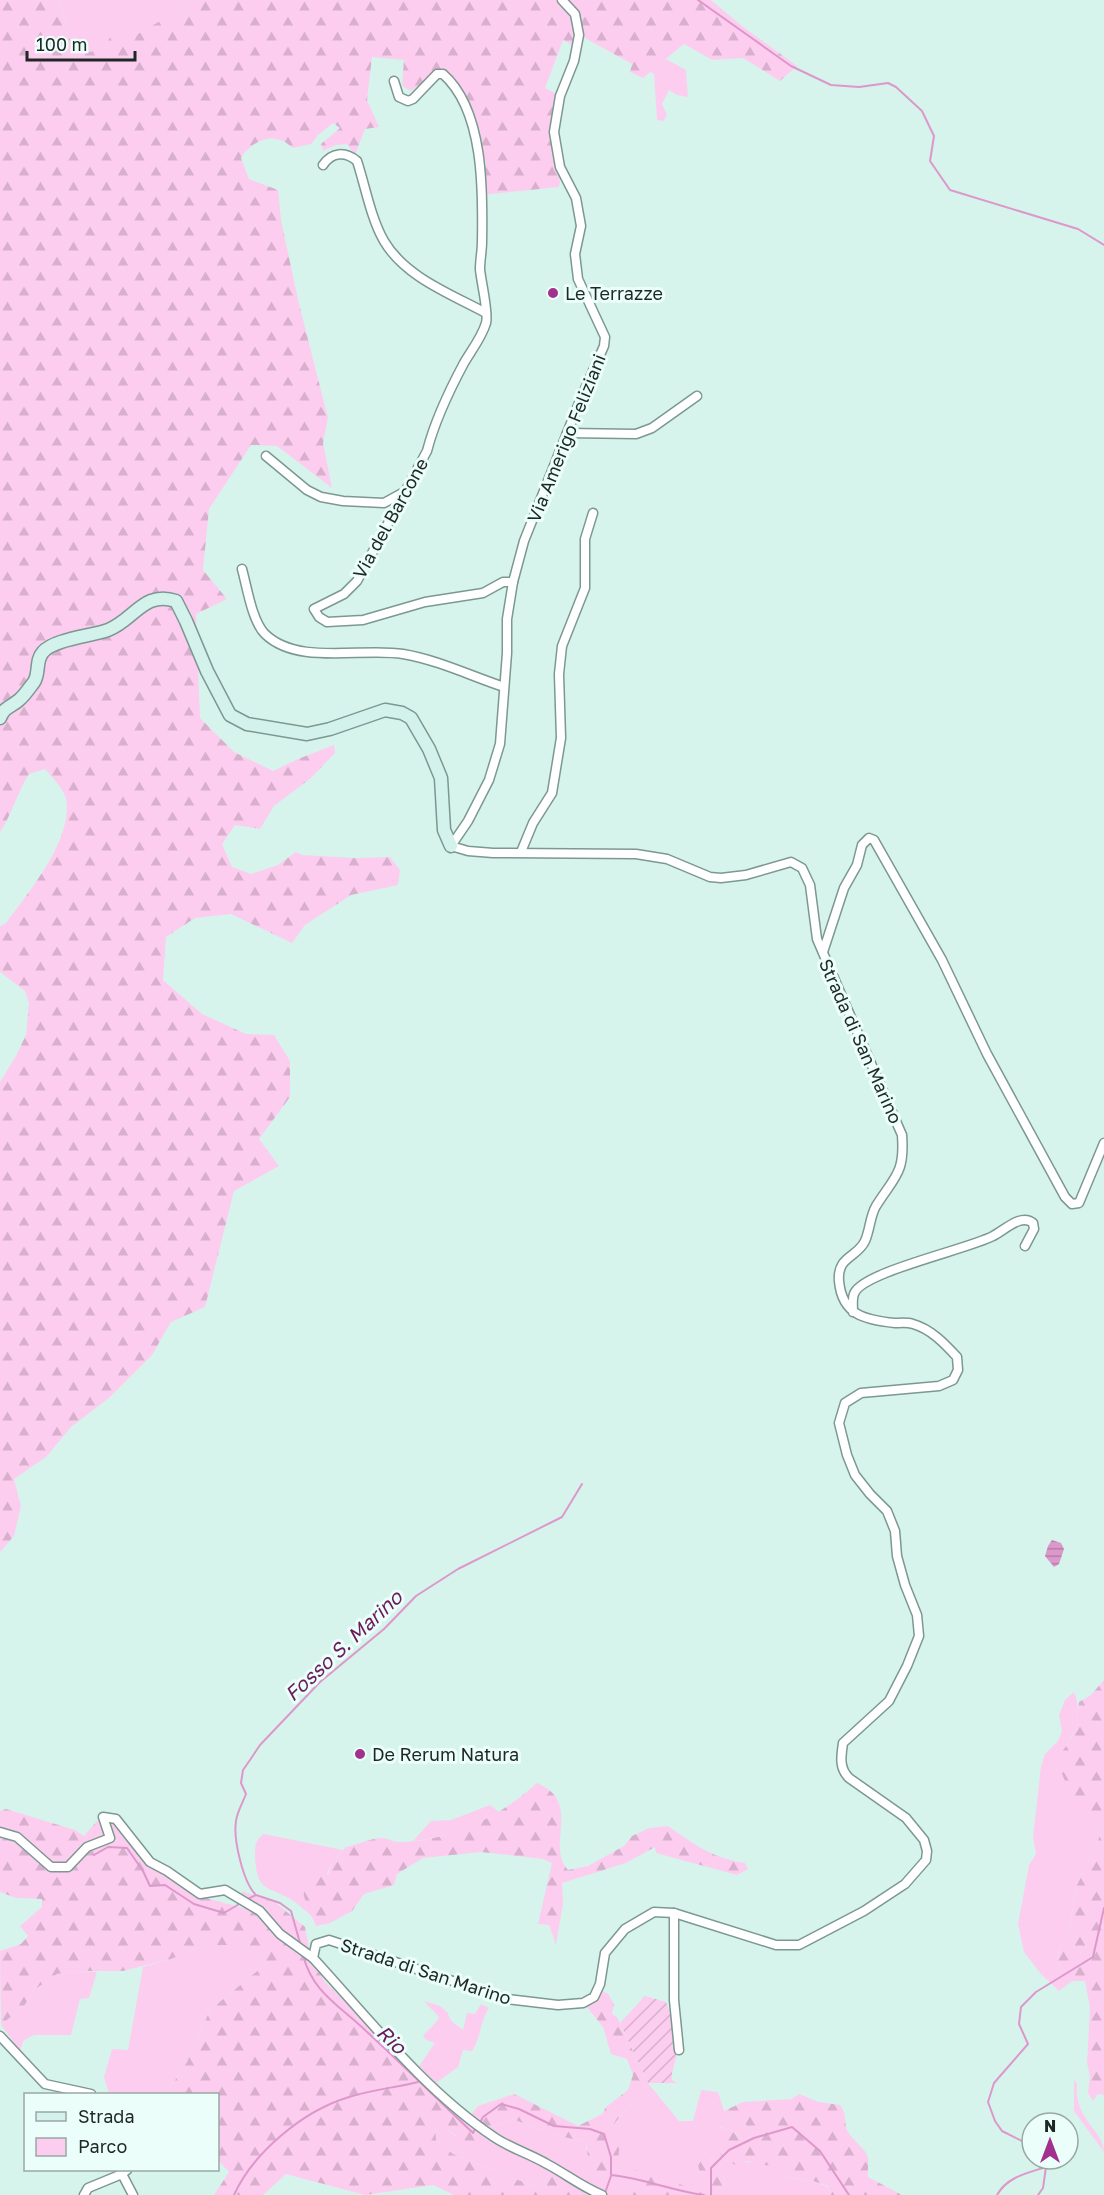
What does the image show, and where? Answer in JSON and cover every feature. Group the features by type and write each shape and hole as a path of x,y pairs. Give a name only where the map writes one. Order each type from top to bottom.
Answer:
{"street":[{"name":"Via Amerigo Feliziani","path":"451,846 468,821 489,780 500,744 507,619 513,582 524,541 604,345 605,337 578,279 575,254 580,226 576,198 560,167 554,132 560,96 574,61 579,35 575,14 562,0"},
{"name":"Via del Barcone","path":"394,81 399,97 408,101 413,99 437,74 442,74 449,80 463,102 476,139 480,166 482,243 480,265 486,323 449,392 431,435 427,451 357,581 344,594 314,609 319,617 327,622 363,620 425,602 483,593 503,582 513,582"},
{"path":"323,165 331,156 343,153 357,161 384,240 396,256 420,277 486,313"},
{"path":"567,433 636,434 652,428 697,396"},
{"path":"266,456 307,490 321,497 342,501 384,503 404,492"},
{"path":"521,852 533,823 552,793 561,738 559,674 562,646 585,588 585,539 593,513"},
{"path":"242,569 256,619 264,634 280,644 301,652 401,654 422,658 504,687"},
{"path":"0,718 3,710 20,699 36,679 38,662 44,650 109,630 144,603 164,597 176,601 207,671 230,715 247,724 307,734 330,729 385,710 402,713 411,718 429,749 441,778 444,830 451,846"},
{"path":"823,952 844,888 857,865 862,845 868,838 874,840 880,846 942,960 987,1054 1065,1197 1072,1204 1079,1203 1085,1193 1104,1143"},
{"name":"Strada di San Marino","path":"451,846 468,851 493,853 636,854 667,859 710,877 721,878 746,875 791,862 802,868 810,885 817,939 902,1134 902,1165 894,1182 875,1207 864,1242 842,1263 839,1278 841,1296 853,1312 869,1320 913,1324 933,1334 957,1357 958,1370 953,1380 939,1386 861,1393 844,1403 839,1423 855,1475 887,1511 895,1531 897,1556 905,1585 917,1615 919,1636 889,1701 843,1743 841,1762 844,1773 849,1778 906,1818 924,1840 927,1851 926,1860 905,1884 864,1911 799,1945 776,1945 674,1913 654,1912 625,1929 605,1953 598,1989 594,1997 583,2003 558,2006 507,1999 329,1940 316,1944 310,1955 402,2055 457,2110 496,2138 548,2164 587,2189 602,2195"},
{"path":"853,1312 854,1293 862,1284 882,1274 991,1237 1022,1219 1028,1219 1033,1223 1034,1229 1025,1246"},
{"path":"0,1832 17,1837 51,1867 68,1867 87,1847 110,1838 103,1817 116,1819 150,1862 200,1894 225,1890 260,1911 280,1934 310,1955"},
{"path":"674,1913 674,2000 679,2050"},
{"path":"0,2036 45,2084 86,2093"},
{"path":"84,2195 88,2188 125,2172 133,2195"}],"green space":[{"path":"0,0 60,0 67,31 74,48 88,52 102,50 116,28 138,34 196,0 711,0 797,66 780,81 743,58 712,60 684,44 643,78 630,72 632,64 574,32 573,45 563,40 545,88 558,95 555,156 559,187 482,195 486,163 474,126 443,68 411,91 402,86 404,60 372,57 367,100 379,127 365,129 355,155 347,144 336,145 323,151 321,144 340,128 333,123 311,144 293,148 282,141 263,140 252,145 241,158 249,179 278,190 281,220 299,304 328,418 323,443 332,488 277,446 251,445 209,509 203,570 227,599 196,614 200,718 234,752 273,771 334,745 335,753 311,778 274,806 260,829 235,825 222,844 232,867 251,874 278,865 296,852 302,855 354,858 390,857 400,870 398,885 351,895 305,925 292,943 231,914 195,918 166,937 163,980 202,1014 246,1034 274,1035 290,1061 290,1097 259,1139 279,1166 234,1191 205,1307 171,1322 152,1355 110,1397 71,1427 46,1457 14,1479 21,1506 14,1536 0,1552 0,1082 26,1035 29,1003 25,991 0,972 0,926 6,923 37,881 56,847 67,814 65,795 45,769 29,774 0,832"},
{"path":"60,0 196,0 151,28 115,46 103,50 85,51 74,48 67,31"},
{"path":"666,59 686,70 688,97 677,95 669,90 662,104 667,115 663,121 657,120 654,74 650,72"},
{"path":"1104,1680 1104,2095 1098,2094 1093,2101 1088,2093 1090,2008 1085,1981 1063,1978 1057,1957 1070,1927 1076,1887 1097,1845 1103,1823 1078,1811 1062,1774 1062,1752 1072,1737 1079,1702 1091,1695"},
{"path":"1074,1692 1078,1715 1071,1738 1063,1752 1103,1823 1097,1845 1076,1887 1070,1927 1057,1957 1063,1978 1072,1981 1059,1991 1041,1974 1024,1952 1018,1924 1029,1865 1036,1854 1033,1837 1041,1766 1045,1754 1058,1741 1062,1731 1059,1715 1065,1700"},
{"path":"537,1783 551,1791 558,1801 561,1812 560,1849 562,1860 568,1870 588,1866 624,1846 632,1836 649,1828 668,1826 713,1854 745,1863 748,1869 737,1875 656,1853 655,1847 626,1863 562,1883 563,1904 556,1944 549,1925 538,1924 552,1863 543,1859 481,1852 423,1858 397,1874 394,1885 364,1894 352,1911 330,1923 316,1926 304,1895 304,1888 305,1881 317,1865 325,1869 328,1875 332,1863 346,1847 369,1840 384,1838 399,1842 418,1841 456,1832 491,1816"},
{"path":"490,1805 499,1812 479,1823 447,1835 413,1841 431,1821 451,1820"},
{"path":"6,1809 75,1830 84,1836 97,1821 113,1821 145,1860 195,1895 243,1908 242,1891 276,1903 305,1927 311,1959 326,1983 478,2131 478,2140 470,2144 435,2122 436,2140 453,2154 541,2189 551,2170 588,2195 454,2195 433,2185 365,2195 286,2174 263,2195 214,2195 229,2172 219,2161 219,2093 167,2093 187,2062 210,2010 267,1963 237,1945 206,1945 171,1959 123,1971 78,1971 57,1974 34,1990 24,2006 1,2025 0,1951 21,1944 28,1936 20,1926 42,1907 42,1899 16,1898 0,1892 0,1811"},
{"path":"264,1834 343,1850 332,1863 310,1910 313,1917 294,1901 261,1882 256,1867 255,1851 258,1840"},
{"path":"206,1945 237,1945 267,1963 210,2010 187,2062 167,2093 109,2093 104,2077 112,2049 128,2050 143,1967"},
{"path":"78,1971 97,1972 89,1998 80,1999 71,2035 34,2035 23,2041 20,2051 1,2025 24,2006 35,1989 57,1974"},
{"path":"601,1990 608,1994 614,2004 612,2014 617,2017 648,2083 614,2124 606,2130 620,2141 618,2162 601,2176 588,2163 587,2142 549,2134 513,2119 487,2129 470,2116 478,2106 514,2094 578,2126 602,2114 606,2107 628,2090 633,2075 627,2059 611,2054 603,2027 586,2006"},
{"path":"645,1996 666,2002 677,2038 677,2055 672,2080 677,2083 648,2083 620,2023"},
{"path":"424,2001 440,2006 448,2013 453,2023 463,2030 467,2013 475,2014 481,2004 489,2008 472,2051 463,2050 458,2067 436,2083 419,2066 435,2043 423,2037 439,2017"},
{"path":"1074,2080 1077,2083 1077,2097 1081,2109 1100,2138 1104,2152 1080,2119 1080,2111 1074,2111"},
{"path":"648,2083 679,2121 693,2121 701,2090 718,2092 724,2111 745,2123 751,2134 745,2141 736,2133 720,2127 715,2137 722,2148 720,2158 716,2161 704,2153 698,2165 702,2182 699,2190 631,2186 623,2195 606,2195 487,2129 513,2119 549,2134 587,2142 586,2151 605,2130 614,2124"},
{"path":"799,2094 819,2102 840,2105 844,2112 848,2132 867,2154 868,2177 902,2195 831,2195 828,2186 788,2177 781,2166 746,2161 738,2166 727,2161 719,2166 723,2174 724,2195 623,2195 631,2186 636,2170 698,2190 702,2182 698,2165 704,2153 716,2161 720,2158 722,2148 713,2129 726,2129 745,2141 751,2134 745,2123 724,2111 743,2102 792,2099"},
{"path":"435,2121 456,2136 478,2140 478,2131 551,2170 541,2189 453,2154 436,2140"},
{"path":"727,2161 781,2165 788,2177 813,2181 828,2187 831,2195 724,2195 723,2174 719,2166"}],"shaded area":[{"path":"1052,1540 1061,1543 1064,1549 1059,1564 1054,1567 1045,1556"}],"waterway":[{"path":"698,0 791,66 831,85 859,87 888,83 896,87 922,111 934,136 930,161 950,190 1078,229 1104,245"},
{"name":"Fosso S. Marino","path":"255,1894 243,1870 235,1829 246,1794 241,1783 243,1770 260,1745 320,1682 384,1629 416,1596 458,1569 562,1517 582,1484"},
{"name":"Rio","path":"94,1855 108,1847 127,1848 150,1886 165,1885 194,1904 224,1913 241,1903"},
{"name":"Rio","path":"246,1900 256,1895 280,1903 291,1911 300,1943"},
{"path":"1020,2140 1002,2131 995,2121 988,2102 994,2083 1028,2044 1019,2024 1021,2007 1036,1992 1093,1957 1104,1908"},
{"name":"Rio","path":"303,1955 313,1979 328,1997 473,2133 476,2127"},
{"path":"234,2195 242,2179 266,2150 296,2124 313,2113 329,2104 355,2095 418,2082"},
{"name":"Rio","path":"480,2123 483,2117 501,2104 519,2109 554,2126 590,2129 604,2134 611,2157 611,2175 704,2195"},
{"name":"Rio","path":"711,2195 711,2168 729,2150 754,2138 792,2127 820,2151 849,2195"},
{"path":"997,2195 1012,2180 1034,2171"},
{"path":"1038,2195 1043,2188 1045,2171"},
{"path":"605,2193 611,2176"}],"place":[{"name":"Le Terrazze","path":"553,293"},
{"name":"De Rerum Natura","path":"360,1754"}]}
